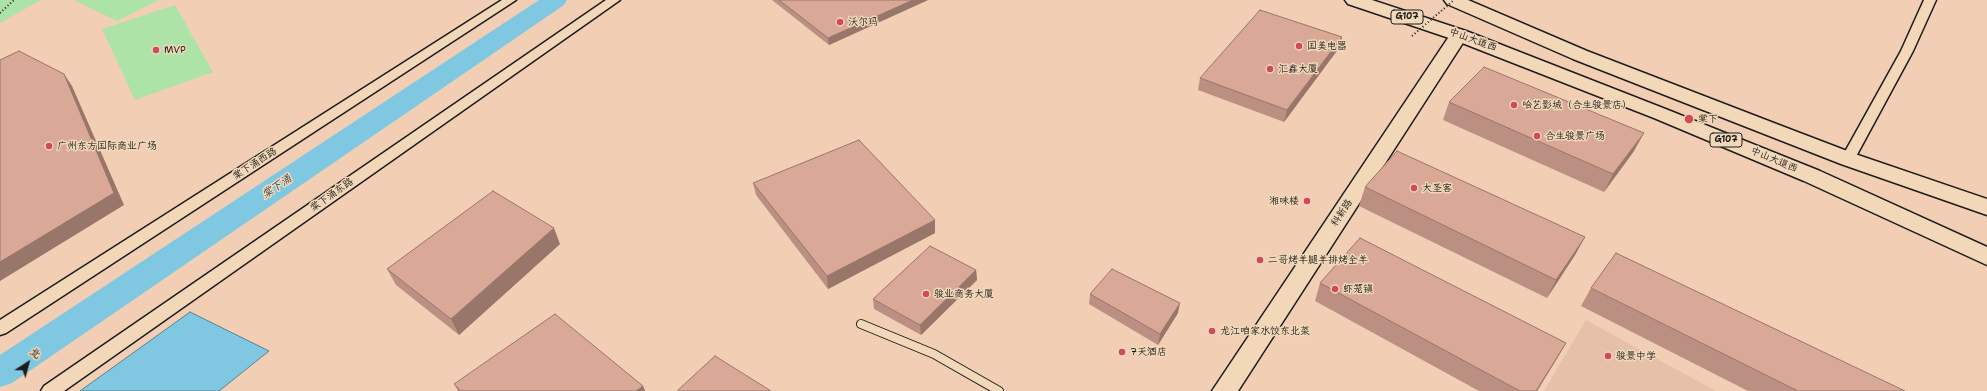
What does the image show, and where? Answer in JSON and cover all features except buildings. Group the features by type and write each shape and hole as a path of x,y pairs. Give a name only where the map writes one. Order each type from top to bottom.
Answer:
{"highway":[{"name":"中山大道西","path":"1354,0 1459,35 1761,154 1987,256"},
{"name":"G107","path":"1454,0 1580,55 1848,159 1987,207"}],"street":[{"name":"棠下涌西路","path":"0,328 510,0"},
{"name":"棠下涌东路","path":"50,391 614,0"},
{"path":"1848,159 1907,51 1930,0"},
{"name":"科新路","path":"1225,391 1459,35"}],"lane":[{"path":"861,324 934,354 999,391"}],"path":[{"path":"0,13 14,0"},
{"path":"1412,36 1454,0"}],"shaded area":[{"name":"骏景中学","path":"1586,320 1716,391 1544,391"}],"green space":[{"path":"0,0 41,0 0,23"},
{"path":"74,0 159,0 117,21"},
{"name":"MVP","path":"175,5 213,72 135,100 102,29"}],"water":[{"path":"190,312 269,351 219,391 80,391"}],"waterway":[{"name":"棠下涌","path":"0,373 555,0"}],"place":[{"name":"沃尔玛","path":"840,22"},
{"name":"国美电器","path":"1299,46"},
{"name":"MVP","path":"156,50"},
{"name":"汇鑫大厦","path":"1270,69"},
{"name":"哈艺影城（合生骏景店）","path":"1514,105"},
{"name":"棠下","path":"1689,119"},
{"name":"合生骏景广场","path":"1537,136"},
{"name":"广州东方国际商业广场","path":"49,146"},
{"name":"大圣客","path":"1414,188"},
{"name":"湘味楼","path":"1307,201"},
{"name":"二哥烤羊腿羊排烤全羊","path":"1260,260"},
{"name":"虾笼镇","path":"1335,289"},
{"name":"骏业商务大厦","path":"926,294"},
{"name":"龙江咱家水饺东北菜","path":"1212,331"},
{"name":"7天酒店","path":"1122,352"},
{"name":"骏景中学","path":"1608,356"}]}
